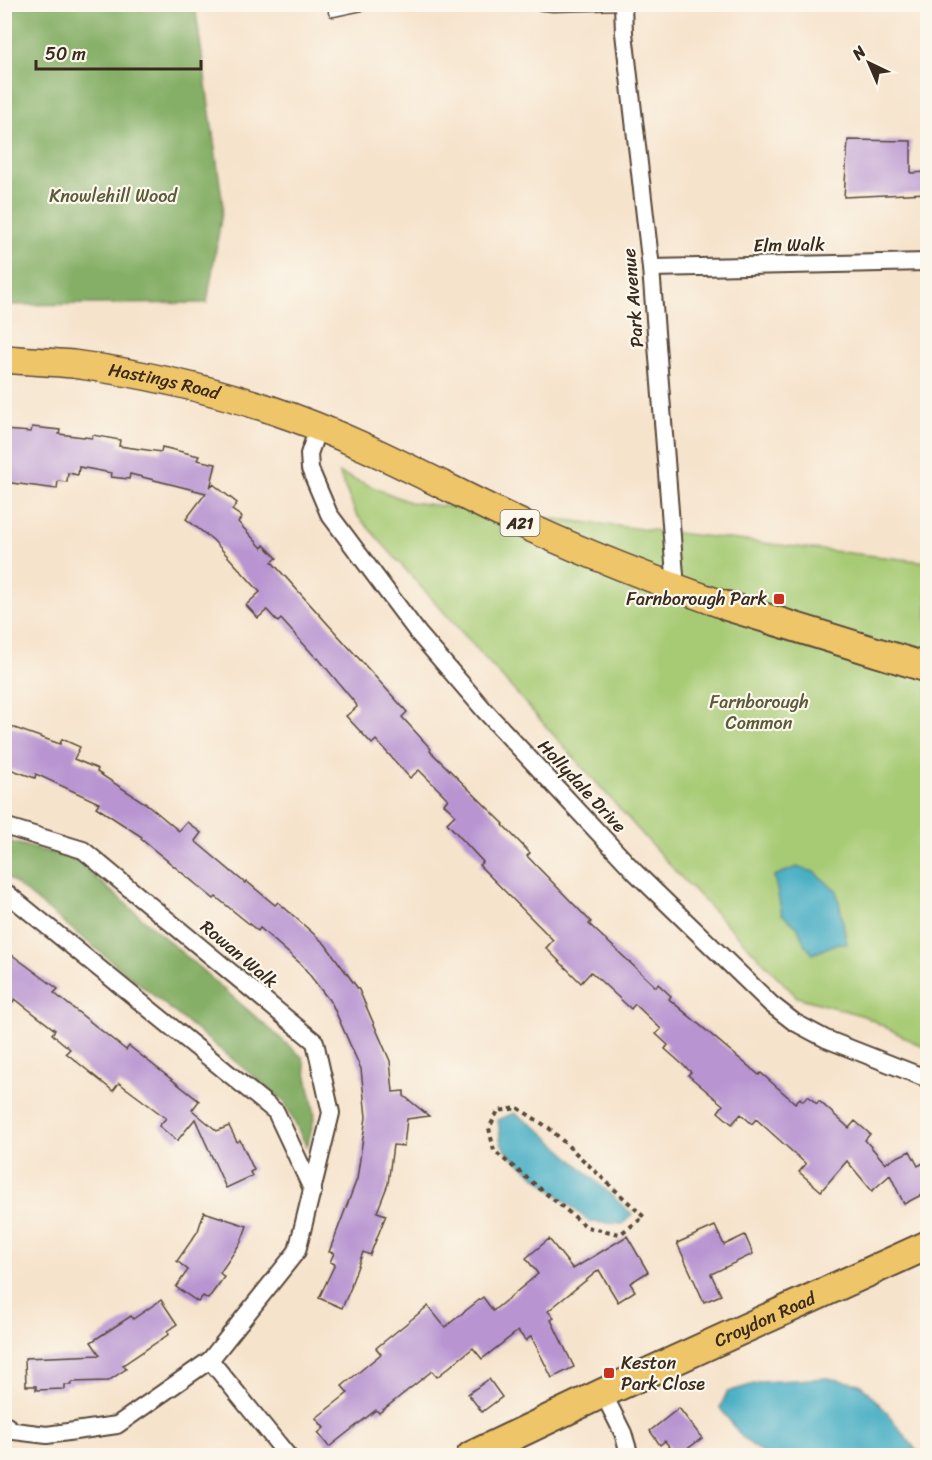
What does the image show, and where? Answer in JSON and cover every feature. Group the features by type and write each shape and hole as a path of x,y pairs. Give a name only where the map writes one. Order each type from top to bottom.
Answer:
{"highway":[{"name":"A21","path":"727,606 927,668"},
{"name":"Croydon Road","path":"471,1455 927,1245"}],"main road":[{"name":"Hastings Road","path":"4,359 72,364 154,378 221,394 274,410 318,428"},
{"name":"A21","path":"318,428 535,530 676,588 727,606"}],"street":[{"name":"Park Avenue","path":"623,5 624,33 651,267 676,588"},
{"name":"Elm Walk","path":"651,267 927,262"},
{"name":"Hollydale Drive","path":"318,428 309,454 310,469 329,514 418,633 485,711 556,787 636,872 771,1004 794,1022 826,1040 927,1079"},
{"name":"Rowan Walk","path":"4,826 83,850 315,1042 331,1113 297,1251 210,1360 117,1425 47,1435 14,1431 4,1424"},
{"path":"4,891 276,1112 313,1191"},
{"path":"210,1360 288,1455"},
{"path":"603,1393 623,1433 630,1455"}],"lane":[{"path":"333,12 371,4"},
{"path":"524,4 553,7 623,5"}],"path":[{"path":"518,1108 549,1128 644,1217 620,1234 587,1227 494,1151 489,1128 498,1111 518,1108"}],"green space":[{"name":"Knowlehill Wood","path":"4,5 195,5 223,206 207,303 5,305"},
{"name":"Farnborough Common","path":"339,473 409,502 927,562 927,1049 864,1016 797,997 677,873 356,514"},
{"path":"4,840 74,859 303,1058 315,1115 307,1147 284,1101 5,875"}],"water":[{"path":"797,867 814,872 837,891 847,944 838,943 813,954 805,945 798,928 782,914 774,876"},
{"path":"514,1113 540,1130 632,1214 623,1224 590,1222 511,1156 501,1144 498,1120"},
{"path":"827,1378 860,1384 884,1409 920,1455 764,1455 742,1437 720,1408 727,1392 761,1382"}],"building":[{"path":"848,140 911,141 911,173 927,172 927,193 844,197"},
{"path":"32,427 60,430 59,434 92,438 93,435 120,440 119,446 161,452 162,447 199,456 197,460 216,464 210,488 213,484 237,503 232,510 242,517 238,522 262,548 264,545 277,558 272,562 407,712 402,717 431,749 430,751 504,824 530,853 527,856 591,922 589,924 656,987 658,984 671,996 669,999 795,1103 800,1098 803,1101 808,1096 817,1104 819,1101 849,1128 855,1121 870,1134 865,1140 885,1163 910,1151 918,1166 927,1161 927,1192 904,1204 890,1175 872,1191 847,1161 821,1191 799,1172 806,1164 756,1119 752,1124 741,1114 732,1124 718,1112 723,1105 688,1075 691,1072 665,1049 668,1045 656,1034 661,1029 635,1004 631,1009 591,972 581,983 546,948 553,940 479,865 483,862 447,823 455,815 444,804 448,799 419,770 410,778 376,740 372,744 346,716 357,707 356,704 318,658 281,619 278,622 267,610 258,618 246,605 260,592 213,540 186,519 206,493 130,474 129,479 111,477 112,473 79,467 78,475 68,473 67,482 58,481 57,489 4,482 4,430 31,432"},
{"path":"4,726 60,744 62,739 80,747 74,759 98,769 97,772 148,805 179,831 187,822 201,833 195,841 245,883 246,881 275,905 278,902 325,944 359,990 390,1061 393,1092 404,1091 404,1096 429,1116 407,1119 404,1146 393,1145 388,1184 377,1212 386,1215 370,1255 363,1252 342,1308 319,1298 335,1264 330,1262 334,1253 329,1252 357,1179 366,1117 361,1069 332,1004 302,965 260,928 258,931 216,897 214,899 141,839 142,837 96,807 99,803 36,774 35,778 4,767"},
{"path":"4,949 58,989 54,993 126,1050 129,1046 199,1101 192,1110 217,1131 229,1126 237,1142 240,1140 254,1170 250,1172 252,1176 226,1188 195,1119 177,1141 159,1126 166,1118 119,1083 113,1091 66,1053 70,1049 52,1034 55,1030 15,999 4,1014"},
{"path":"204,1212 247,1226 241,1242 220,1273 224,1277 208,1299 203,1296 198,1302 176,1287 188,1270 177,1261 198,1231"},
{"path":"715,1226 724,1245 745,1235 753,1254 711,1274 721,1295 704,1302 677,1243"},
{"path":"627,1236 648,1272 630,1283 635,1291 618,1302 599,1270 548,1311 554,1318 551,1320 574,1367 552,1378 531,1336 526,1341 518,1331 482,1359 473,1348 437,1377 432,1371 379,1413 376,1410 329,1447 318,1433 324,1428 316,1418 348,1393 342,1386 381,1354 376,1348 428,1306 445,1327 483,1297 493,1311 538,1274 526,1258 549,1239 573,1269"},
{"path":"161,1300 177,1324 167,1331 169,1334 123,1365 126,1369 108,1381 72,1382 72,1385 65,1385 65,1389 36,1390 36,1386 26,1386 25,1358 100,1355 91,1342 131,1316 133,1319"},
{"path":"489,1379 502,1397 482,1412 468,1394"},
{"path":"679,1408 702,1438 676,1455 665,1441 660,1445 650,1431"}],"place":[{"name":"Farnborough Park","path":"779,599"},
{"name":"Keston Park Close","path":"609,1373"}]}
